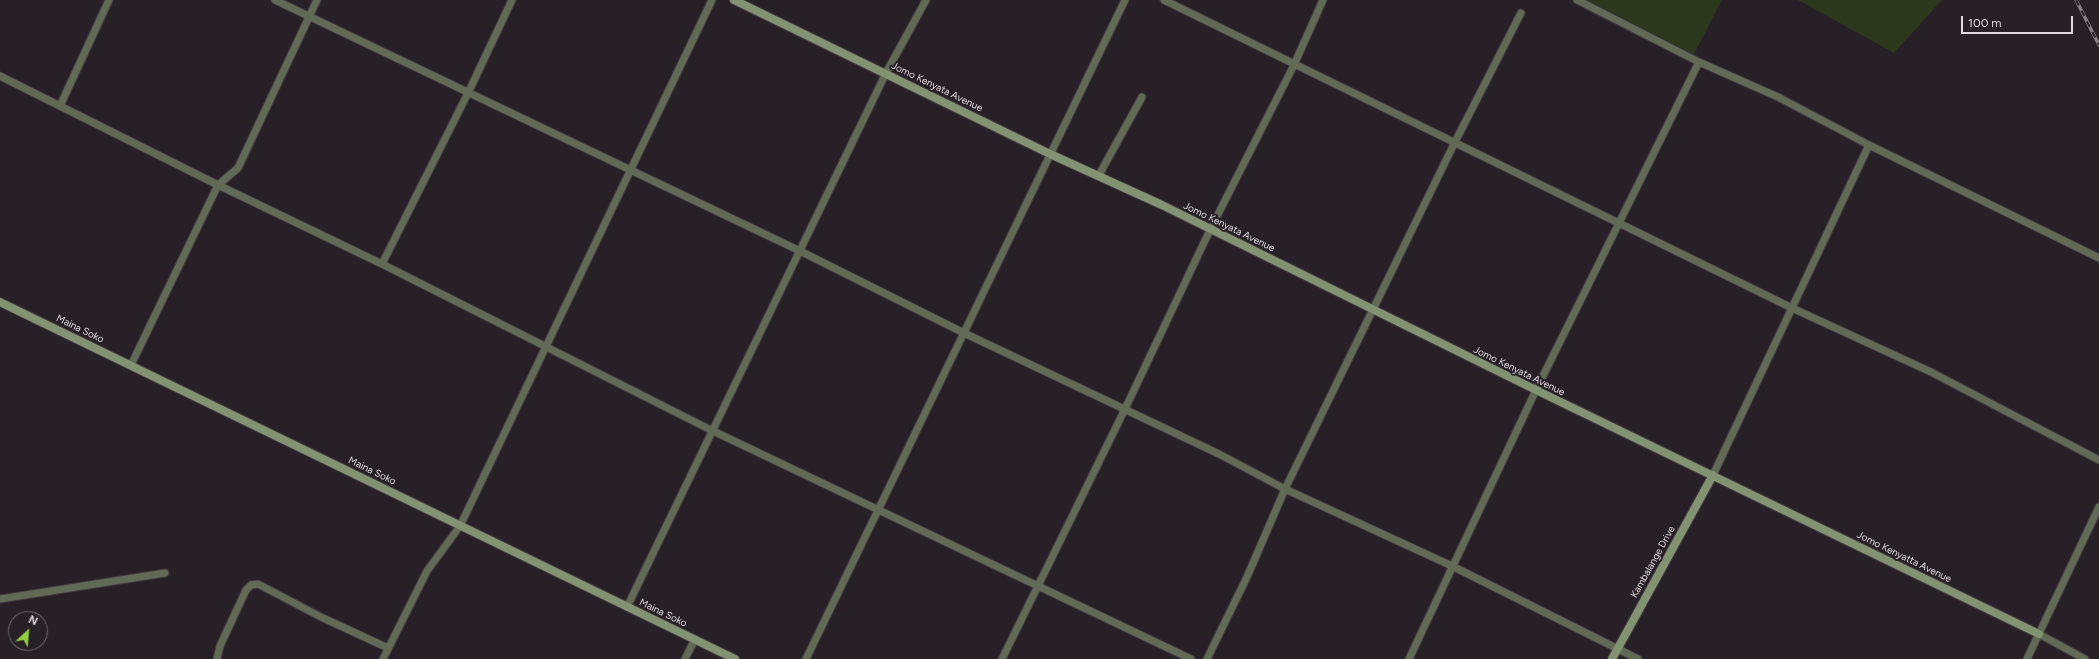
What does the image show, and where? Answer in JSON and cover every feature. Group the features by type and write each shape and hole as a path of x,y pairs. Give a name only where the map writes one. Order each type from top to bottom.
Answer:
{"street":[{"path":"60,106 109,0"},
{"path":"275,0 469,91 800,251 964,333 1219,454 1285,489 1452,566 1638,659"},
{"path":"131,365 218,185 238,168 317,0"},
{"path":"382,264 469,91 512,0"},
{"path":"383,659 428,571 460,526 712,0"},
{"name":"Jomo Kenyata Avenue","path":"734,0 1050,154 1098,175 1712,475"},
{"path":"628,606 711,430 886,73 926,0"},
{"path":"806,659 1125,0"},
{"path":"1164,0 1454,144 1620,222 1792,308 1931,372 2099,460"},
{"path":"1002,659 1126,409 1210,230 1294,65 1323,0"},
{"path":"1577,0 1699,62 1778,96 1869,145 2099,258"},
{"path":"1208,659 1247,577 1285,489 1454,144 1521,13"},
{"path":"1409,659 1536,390 1699,62"},
{"path":"0,76 218,185 382,264 711,430 1191,659"},
{"path":"1098,175 1142,98"},
{"path":"1712,475 1869,145"},
{"name":"Maina Soko","path":"0,302 735,659"},
{"name":"Jomo Kenyatta Avenue","path":"1712,475 2039,634 2085,659"},
{"name":"Kambalange Drive","path":"1612,659 1712,475"},
{"path":"2027,659 2099,507"},
{"path":"0,599 165,573"},
{"path":"217,659 220,646 246,590 251,585 258,584 321,617 388,648"},
{"path":"685,659 695,639"}],"green space":[{"path":"1587,0 1722,0 1694,54"},
{"path":"1798,0 1942,0 1894,53"}],"railway":[{"path":"2076,0 2099,45"}]}
